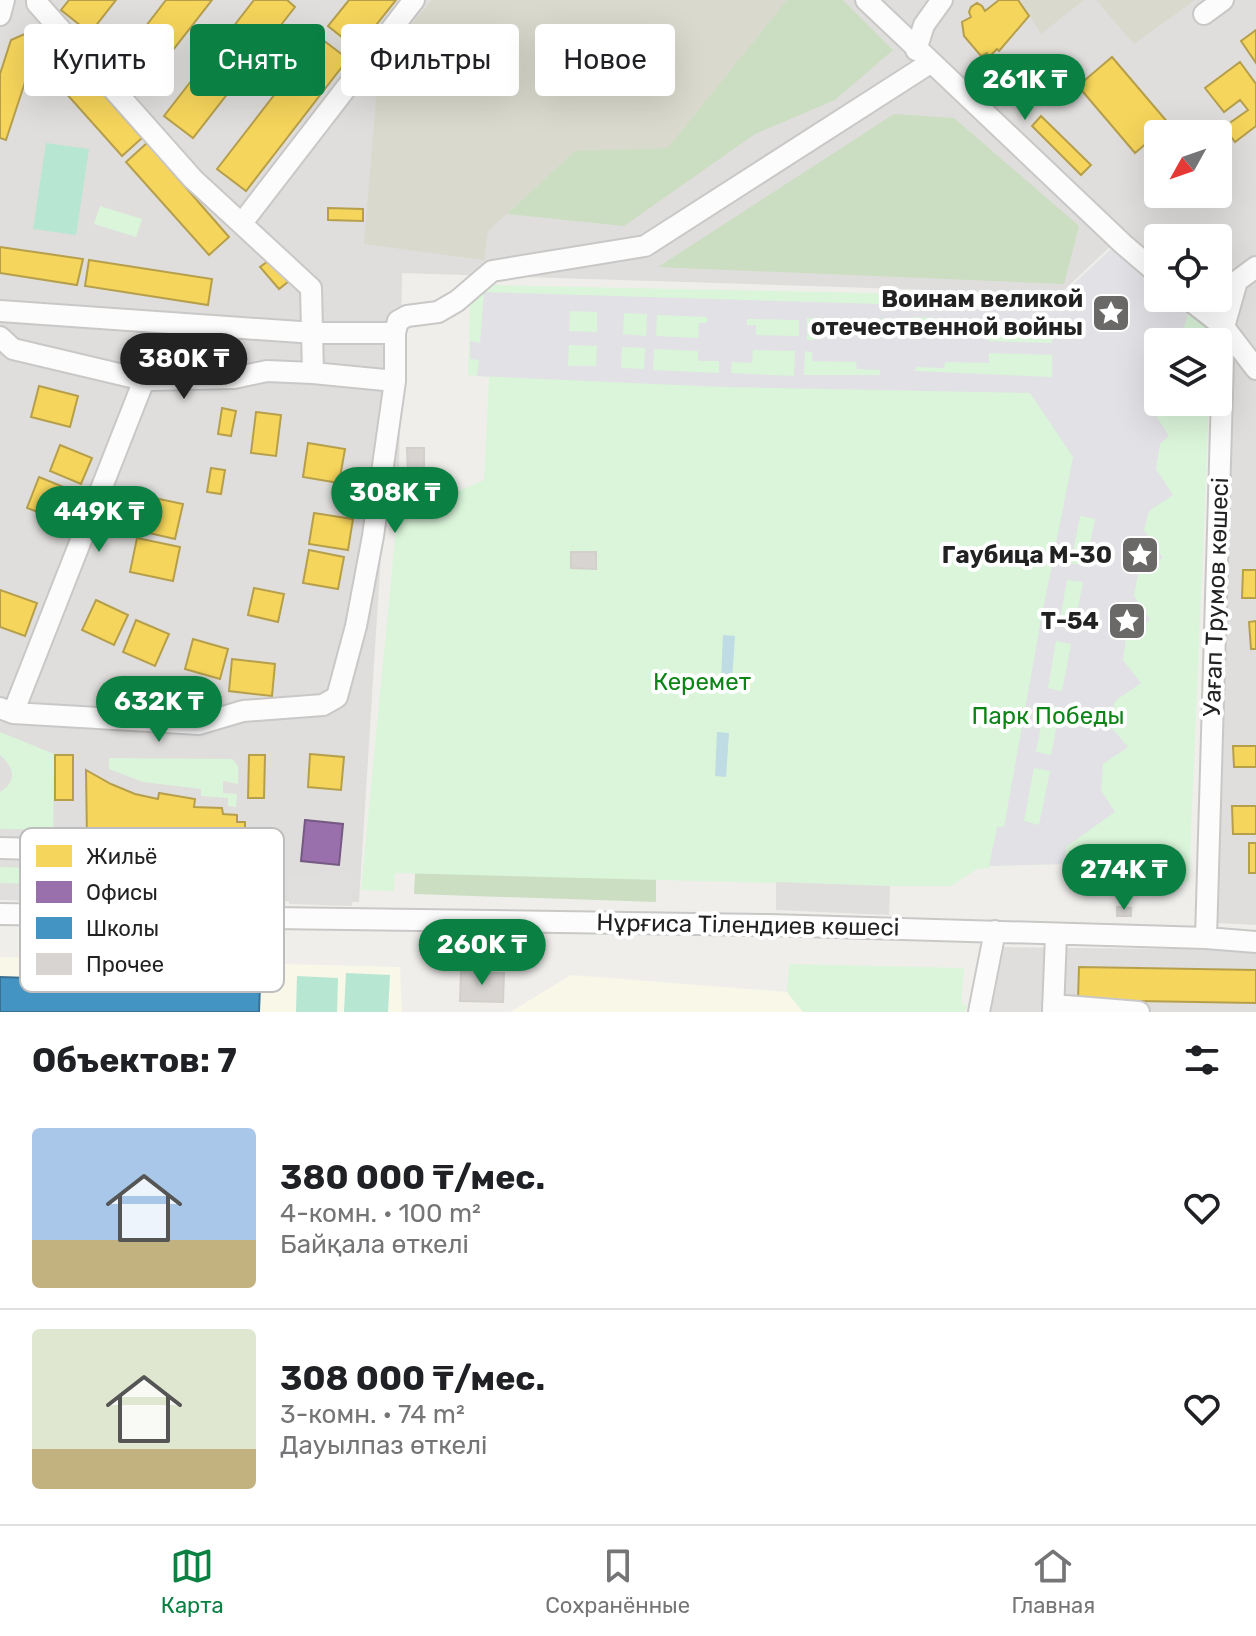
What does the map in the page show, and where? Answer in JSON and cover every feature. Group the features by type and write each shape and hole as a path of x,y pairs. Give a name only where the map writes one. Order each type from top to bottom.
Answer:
{"street":[{"path":"0,15 4,0"},
{"path":"37,0 184,169 311,288 313,373"},
{"path":"242,223 414,0"},
{"path":"866,0 1144,262"},
{"path":"923,56 924,25 942,0"},
{"path":"1204,14 1223,0"},
{"path":"144,380 7,710 199,724 243,711 323,705 337,697 356,626 373,536 395,381 398,321 407,316 438,312 457,301 492,271 645,246 923,56"},
{"name":"Уағап Трумов көшесі","path":"1206,938 1224,327 1237,281 1256,267"},
{"path":"0,311 314,333 395,333"},
{"path":"1205,312 1224,327 1256,369"},
{"path":"0,337 13,349 144,380 234,378 267,371 395,381"},
{"path":"0,848 20,849"},
{"name":"Нұрғиса Тілендиев көшесі","path":"0,914 20,914"},
{"name":"Нұрғиса Тілендиев көшесі","path":"284,918 724,924 1256,942"},
{"path":"979,1012 995,931"},
{"path":"1056,935 1053,1008 1139,1012"}],"shaded area":[{"path":"0,0 1256,0 1256,925 1199,922 1213,416 1232,416 1232,328 1215,328 1195,312 1232,312 1232,224 1144,224 1144,269 1113,244 1060,294 402,273 399,478 383,522 359,902 284,901 284,828 20,828 20,899 0,899"},
{"path":"432,0 787,0 668,148 575,151 488,231 484,260 364,244 376,96 519,96 519,24 411,24"},
{"path":"1020,0 1084,0 1041,34"},
{"path":"1096,0 1195,0 1134,44"},
{"path":"1113,247 1144,272 1144,312 1188,312 1184,328 1144,328 1144,416 1156,416 1169,436 1160,444 1156,469 1173,495 1149,511 1144,530 1163,558 1138,574 1134,596 1150,620 1126,638 1123,660 1141,683 1115,701 1110,726 1128,747 1103,764 1101,790 1115,812 1066,847 1065,864 989,866 997,827 1004,827 1073,457 1030,393 722,387 477,376 479,360 470,359 470,341 480,343 484,292 1047,309","holes":["570,311 597,312 597,332 569,331","624,313 647,314 646,336 623,334","657,315 707,317 707,323 699,323 698,338 656,336","913,317 1052,323 1052,343 988,341 988,331 944,330 944,323 913,322","807,318 883,319 883,324 859,324 859,332 815,331 814,340 807,340","747,319 799,320 799,336 756,335 756,325 747,325","569,345 597,346 596,366 568,366","622,347 645,348 644,369 621,368","654,349 698,351 698,361 719,361 719,373 653,370","753,350 795,351 794,376 731,373 732,362 752,363","805,351 812,352 812,361 856,362 857,369 880,370 880,375 804,375","989,353 1052,355 1052,377 915,371 916,367 944,368 945,362 989,363","1080,516 1095,519 1085,566 1071,563","1067,580 1083,582 1074,629 1059,626","1056,641 1071,644 1062,691 1048,688","1045,705 1060,708 1051,755 1036,752","1034,768 1050,771 1039,825 1024,821"]},
{"path":"0,829 20,830 20,865 0,864"},
{"path":"289,877 353,879 352,906 289,904"},
{"path":"776,882 890,886 889,915 776,910"},
{"path":"0,884 20,885 20,901 0,900"},
{"path":"1004,947 1256,950 1256,1012 991,1012"},
{"path":"0,957 20,958 20,992 284,992 284,964 400,967 402,1012 0,1012"},
{"path":"571,975 787,992 803,1012 510,1012"}],"green space":[{"path":"787,0 843,0 893,50 835,100 755,134 624,226 507,214 575,151 668,148"},
{"path":"894,114 954,118 1079,226 1064,284 658,267"},
{"path":"46,143 89,149 76,235 33,229"},
{"path":"100,206 142,219 136,237 94,224"},
{"path":"1113,247 1144,272 1144,312 1192,312 1211,328 1144,328 1144,416 1208,416 1189,882 1085,879 1064,864 990,866 977,869 951,886 395,873 394,891 361,890 397,517 484,480 489,377 468,375 470,297 488,285 1060,297"},
{"path":"0,732 54,754 53,828 0,829 0,792 10,783 12,774 0,755"},
{"path":"109,758 232,759 238,766 238,784 223,781 223,793 237,794 236,807 228,806 228,798 201,796 201,789 143,782 109,769"},
{"path":"0,867 20,868 20,884 0,883"},
{"path":"415,873 656,879 656,902 414,894"},
{"path":"789,964 964,968 961,1004 967,1005 965,1012 803,1012 787,992"},
{"path":"346,973 390,975 388,1012 344,1012"},
{"path":"297,976 338,978 337,1012 296,1012"}],"water":[{"path":"723,635 735,636 732,680 721,679"},
{"path":"717,732 729,733 726,777 715,776"}],"building: Жильё":[{"path":"69,0 116,0 97,24 79,24 61,10"},
{"path":"166,0 212,0 193,24 190,24 174,49 174,24 148,24"},
{"path":"254,0 287,0 295,7 282,24 235,24"},
{"path":"349,0 396,0 377,24 341,24 341,36 328,26"},
{"path":"999,0 1018,0 1029,16 999,51 997,49 989,57 987,53 981,56 964,36 962,22 971,17 971,7 977,3 985,11"},
{"path":"1256,30 1256,63 1241,41"},
{"path":"24,34 24,85 6,140 0,138 0,74 11,40"},
{"path":"325,42 341,54 341,68 325,89"},
{"path":"1045,57 1059,74 1030,99 1015,81"},
{"path":"1112,57 1166,120 1144,120 1144,145 1135,153 1078,86"},
{"path":"1240,62 1256,84 1256,126 1235,142 1232,121 1248,110 1240,100 1224,112 1205,88"},
{"path":"190,82 190,96 226,96 193,138 164,116"},
{"path":"69,96 105,96 142,138 122,156"},
{"path":"273,96 319,96 246,191 217,169"},
{"path":"1041,116 1091,165 1081,175 1032,126"},
{"path":"147,143 229,237 209,255 126,162"},
{"path":"328,208 363,209 363,221 328,220"},
{"path":"0,247 83,259 77,285 0,273"},
{"path":"271,259 289,281 279,289 260,267"},
{"path":"89,260 212,279 208,305 85,286"},
{"path":"39,386 78,396 70,427 31,417"},
{"path":"222,408 236,411 231,436 218,434"},
{"path":"256,412 281,415 276,456 251,453"},
{"path":"308,443 345,449 339,483 303,477"},
{"path":"60,445 92,458 81,484 50,471"},
{"path":"211,468 225,470 221,494 207,492"},
{"path":"39,477 71,490 59,520 27,508"},
{"path":"140,495 183,504 175,539 132,529"},
{"path":"314,513 353,519 348,550 309,544"},
{"path":"137,538 180,547 173,581 130,572"},
{"path":"309,550 344,557 338,589 303,583"},
{"path":"1243,570 1256,570 1256,598 1242,598"},
{"path":"254,588 284,594 278,622 248,615"},
{"path":"0,590 37,603 25,636 0,627"},
{"path":"96,600 128,615 114,645 82,630"},
{"path":"136,620 169,634 155,666 123,652"},
{"path":"1256,621 1256,649 1251,649 1249,622"},
{"path":"193,639 228,649 220,679 185,669"},
{"path":"232,659 275,664 272,696 229,691"},
{"path":"1233,746 1256,746 1256,767 1234,767"},
{"path":"310,754 344,757 341,790 308,787"},
{"path":"55,755 73,755 73,800 55,800"},
{"path":"249,755 265,755 264,798 248,798"},
{"path":"86,770 135,794 158,799 159,793 195,799 194,807 222,808 223,814 237,815 237,822 245,822 245,828 87,828"},
{"path":"1232,806 1256,806 1256,834 1233,834"},
{"path":"1249,843 1256,843 1256,873 1249,873"},
{"path":"1079,967 1256,970 1256,1003 1078,1000"}],"building: Офисы":[{"path":"305,820 343,824 339,865 301,861"}],"building: Школы":[{"path":"0,977 20,978 20,992 260,992 259,1012 0,1012"}],"building: Прочее":[{"path":"407,448 424,448 424,476 408,476"},
{"path":"571,552 596,552 596,569 571,568"},
{"path":"1117,907 1131,908 1131,916 1117,916"},
{"path":"461,972 504,973 503,1002 460,1001"}],"place":[{"name":"Воинам великой отечественной войны","path":"1111,313"},
{"name":"Гаубица М-30","path":"1140,555"},
{"name":"Т-54","path":"1127,621"}],"park label":[{"name":"Керемет","path":"702,682"},
{"name":"Парк Победы","path":"1048,716"}]}
